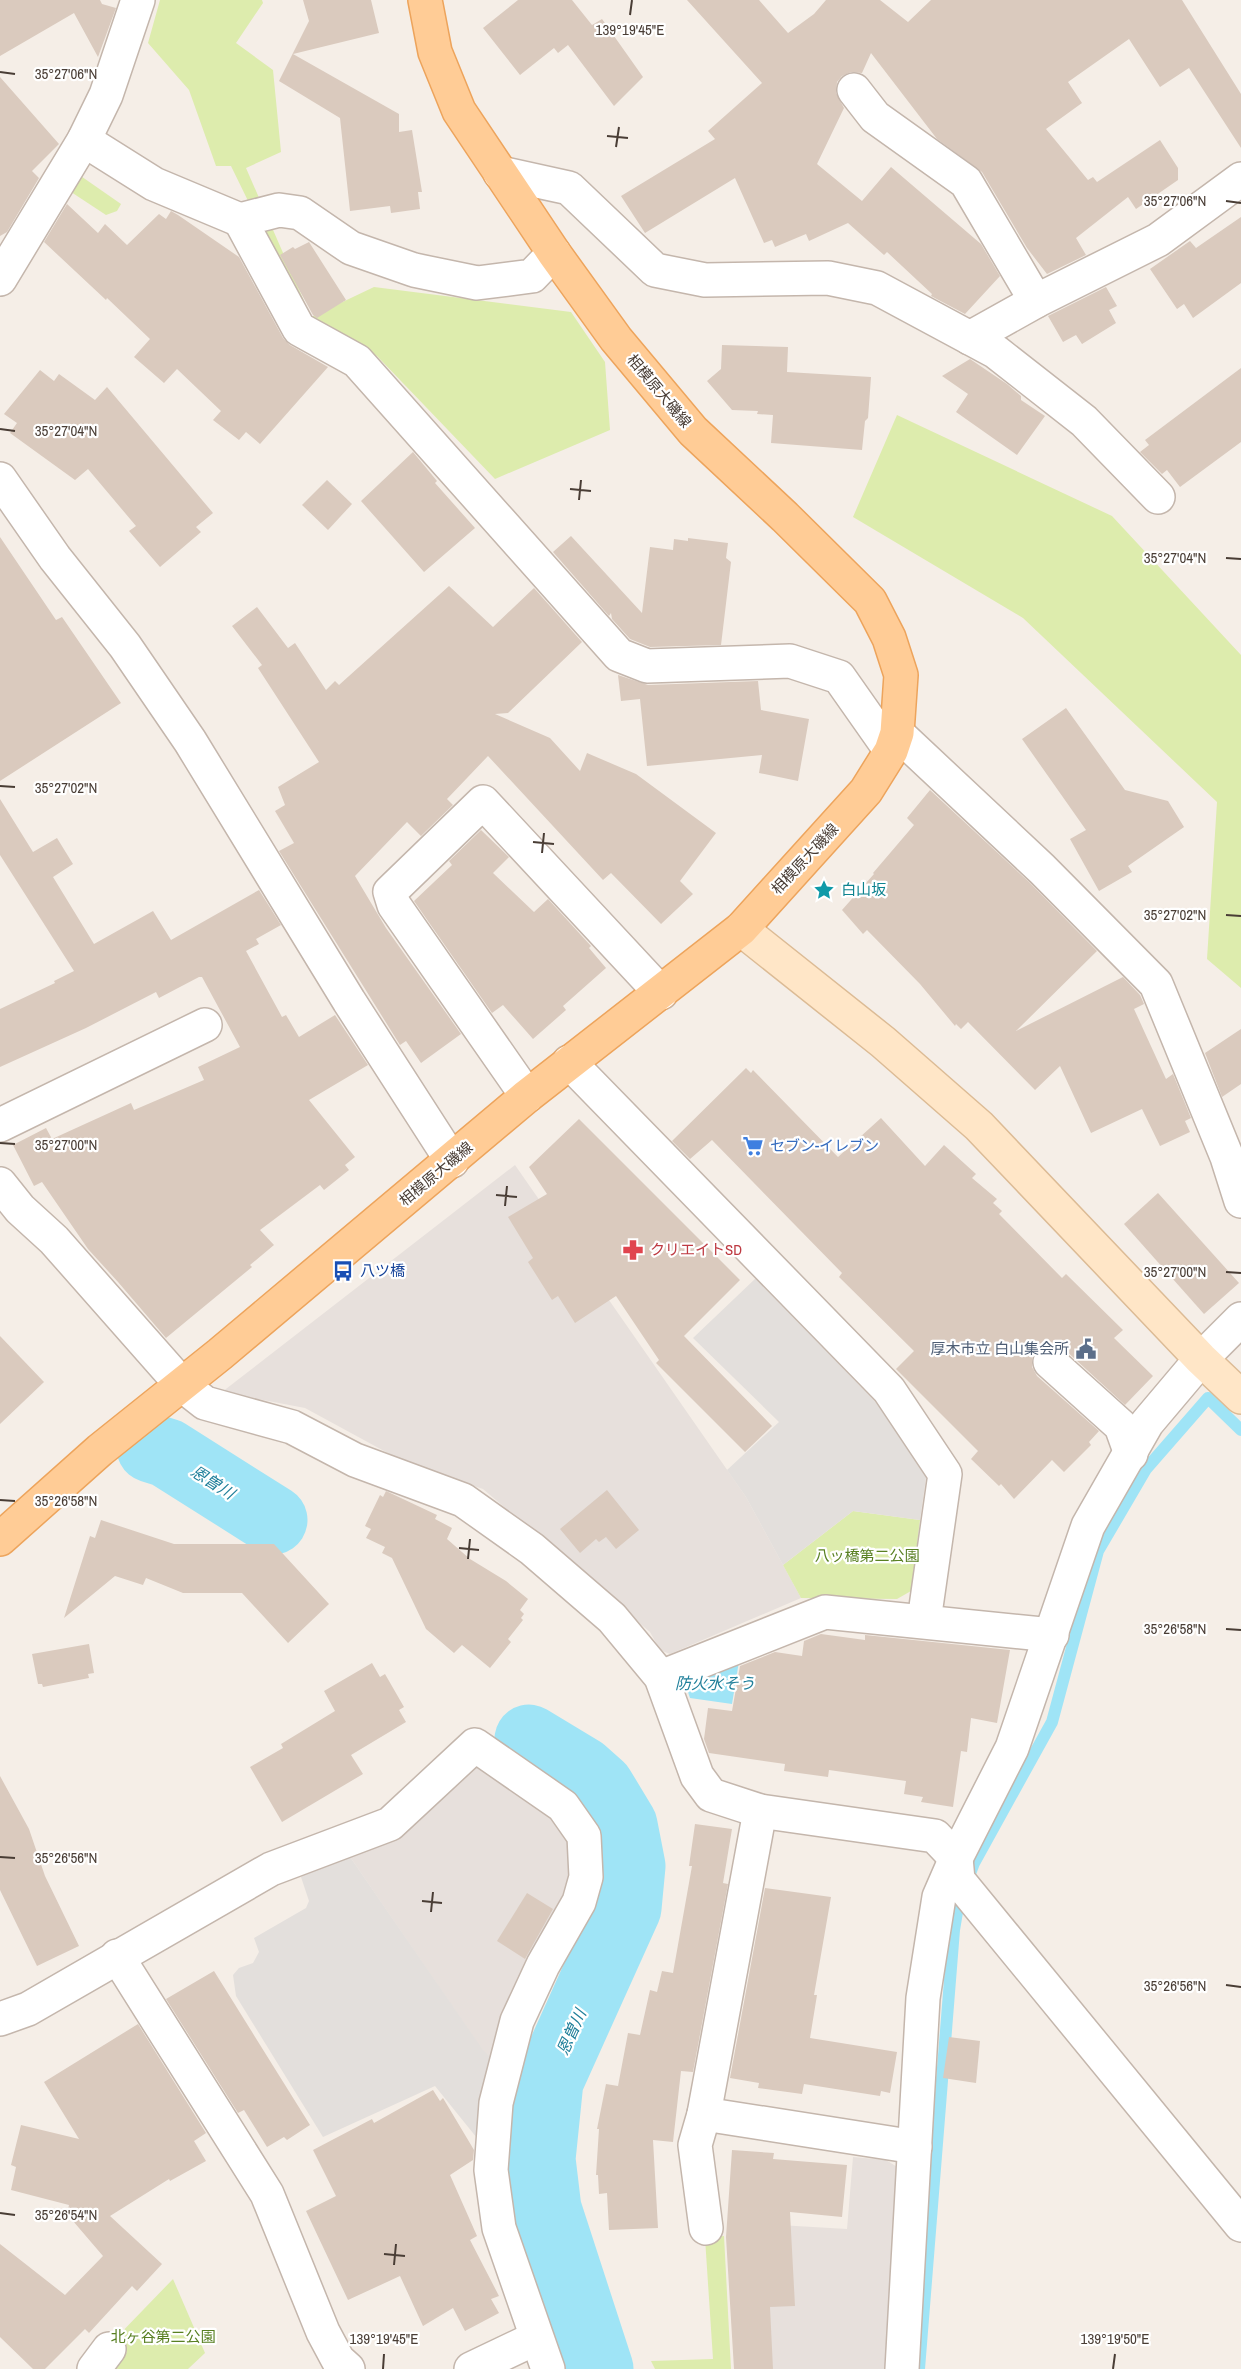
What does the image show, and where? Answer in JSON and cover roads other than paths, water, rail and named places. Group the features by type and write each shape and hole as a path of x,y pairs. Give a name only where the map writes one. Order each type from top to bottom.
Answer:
{"main road":[{"name":"相模原大磯線","path":"0,1539 100,1450 452,1161 527,1096 741,929 859,799 894,742 901,675 889,638 870,601 693,431 616,339 554,253 459,111 435,52 425,0"}],"street":[{"path":"0,279 84,140 106,95 138,0"},
{"path":"854,90 866,126 966,182 1036,302"},
{"path":"84,140 154,184 240,220 279,210 300,213 351,248 414,270 477,283 532,276 554,253"},
{"path":"500,173 569,188 655,270 705,280 828,278 877,288 996,352 1084,421 1158,497"},
{"path":"970,338 1158,240 1241,179"},
{"path":"240,220 299,329 357,361 619,655 647,666 790,660 839,676 894,742 1042,869 1156,984 1227,1157 1241,1201"},
{"path":"0,479 55,558 125,646 190,741 349,1001 452,1161"},
{"path":"527,1096 394,905 390,892 483,802 661,993"},
{"path":"741,929 883,1042 979,1126 1201,1359 1241,1397"},
{"path":"0,1125 176,1054 205,1025"},
{"path":"569,1062 889,1390 945,1474 924,1621"},
{"path":"0,1185 20,1209 54,1240 173,1392 292,1427 354,1460 463,1500 532,1549 612,1618 661,1677 697,1776 711,1795 760,1811 935,1836 962,1877 1241,2225"},
{"path":"902,2369 923,1998 939,1897 962,1877 1012,1748 1088,1526 1148,1423 1201,1359 1241,1319"},
{"path":"1050,1362 1121,1426 1131,1454"},
{"path":"661,1677 825,1612 1052,1635"},
{"path":"0,2019 28,2009 271,1869 390,1824 475,1745 563,1806 584,1836 586,1877 579,1902 543,1965 517,2021 496,2103 491,2169 499,2228 548,2369"},
{"path":"706,2228 695,2145 704,2114 760,1811"},
{"path":"117,1956 267,2193 323,2332 338,2360 348,2369"},
{"path":"704,2114 915,2147"},
{"path":"471,2369 536,2338"}],"water":[{"name":"防火水そう","path":"740,1655 732,1704 690,1698 683,1678"}],"waterway":[{"path":"919,2369 954,1930 958,1906 974,1863 1052,1722 1098,1551 1146,1469 1208,1398 1241,1430"},
{"name":"恩曽川","path":"151,1448 167,1453 273,1520"},
{"name":"恩曽川","path":"529,1739 582,1771 600,1787 623,1825 631,1866 627,1908 549,2081 541,2159 547,2209 599,2369"}],"place":[{"name":"白山坂","path":"824,890"},
{"name":"セブン-イレブン","path":"753,1146"},
{"name":"クリエイトSD","path":"633,1250"},
{"name":"八ツ橋","path":"343,1271"},
{"name":"厚木市立 白山集会所","path":"1086,1349"}],"park label":[{"name":"八ッ橋第二公園","path":"867,1556"},
{"name":"北ヶ谷第二公園","path":"163,2337"}]}
